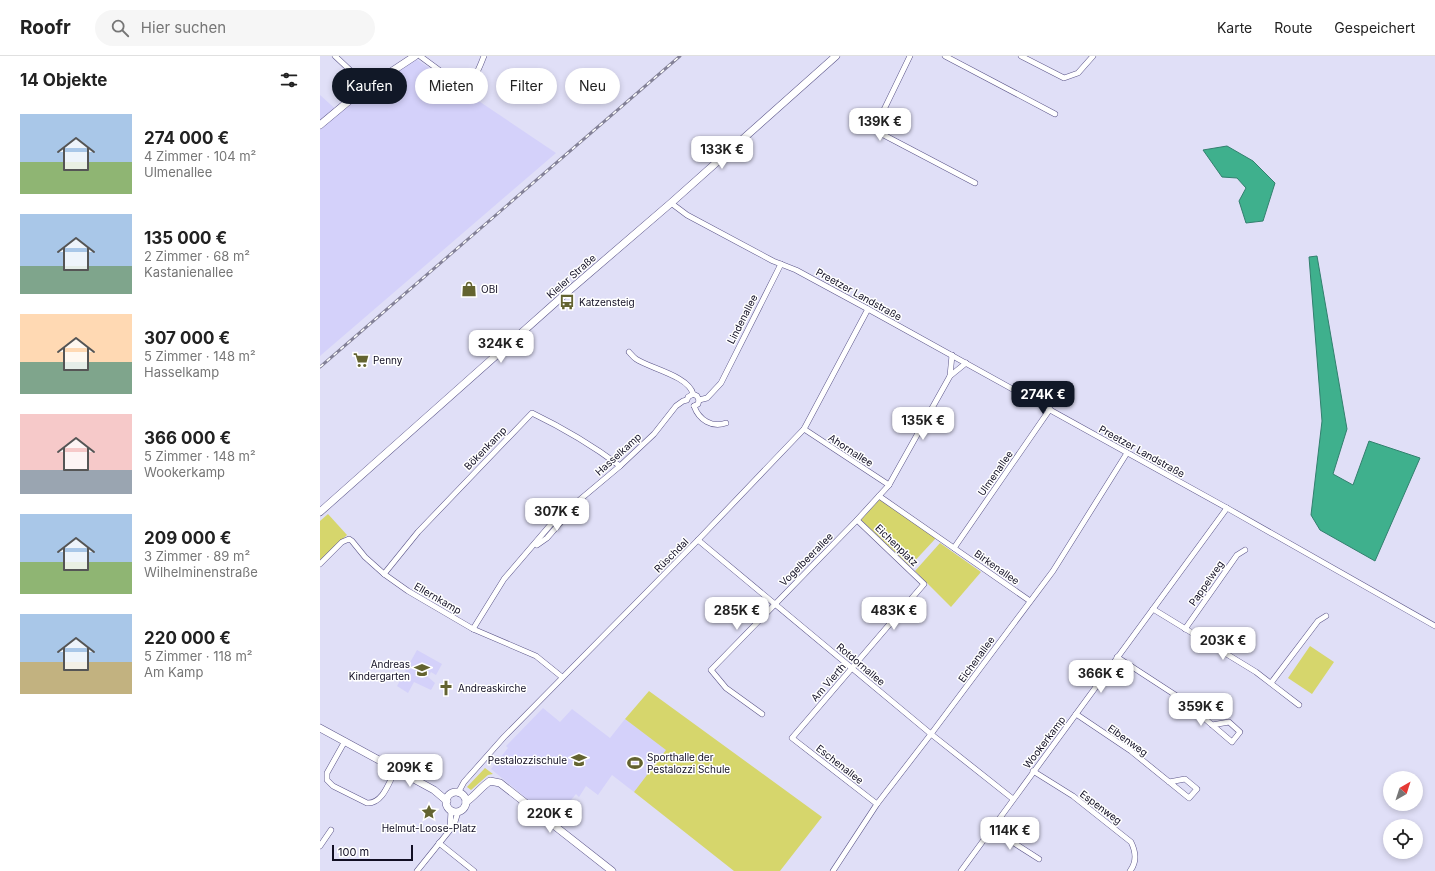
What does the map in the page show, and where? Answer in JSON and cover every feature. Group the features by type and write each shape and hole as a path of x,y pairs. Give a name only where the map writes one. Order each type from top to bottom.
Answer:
{"main road":[{"path":"397,68 415,56"},
{"name":"Kieler Straße","path":"320,512 558,300 671,203 836,56"},
{"path":"320,125 345,104"},
{"path":"320,728 434,790 447,801 447,806 454,811 464,809 460,796"},
{"path":"447,801 477,791 490,781 500,783 612,871"},
{"path":"434,790 460,796"}],"street":[{"path":"335,56 348,68"},
{"path":"420,56 462,87 469,84 473,79 484,56"},
{"path":"910,56 877,124 878,132 975,183"},
{"path":"945,56 1055,114"},
{"path":"1021,56 1064,78 1078,73 1093,56"},
{"name":"Preetzer Landstraße","path":"671,203 687,215 773,260 796,270 952,355 1435,626"},
{"name":"Lindenallee","path":"699,400 707,398 721,383 781,264"},
{"name":"Rüschdal","path":"460,796 464,782 562,677 698,540 804,429 868,309"},
{"path":"629,352 636,359 666,372 679,379 690,388 699,400 698,404 694,406"},
{"path":"950,376 952,355"},
{"path":"950,376 966,363"},
{"name":"Vogelbeerallee","path":"762,714 726,688 711,670 857,520 889,485 950,376"},
{"path":"693,394 688,397 687,400 689,405 694,406 697,413 702,418 711,424 718,426 726,423"},
{"name":"Hasselkamp","path":"473,629 504,579 552,523 620,466 654,434 676,406 687,400"},
{"name":"Ulmenallee","path":"954,548 1050,410"},
{"name":"Bökenkamp","path":"384,574 418,532 532,413 559,426 594,447 620,466"},
{"name":"Ahornallee","path":"804,429 889,485"},
{"name":"Eichenallee","path":"833,871 877,804 1053,571 1128,453"},
{"path":"879,496 954,548"},
{"name":"Wookerkamp","path":"961,871 1227,508"},
{"name":"Eichenplatz","path":"857,520 924,584"},
{"name":"Ellernkamp","path":"320,564 342,542 349,539 384,574 408,592 473,629 536,656 562,677"},
{"name":"Rotdornallee","path":"698,540 931,734 1013,799"},
{"name":"Birkenallee","path":"954,548 1030,601"},
{"name":"Pappelweg","path":"1185,629 1237,555 1245,550"},
{"name":"Am Vierth","path":"792,738 924,584"},
{"path":"1153,609 1241,662 1299,705"},
{"path":"1271,683 1318,621 1326,616"},
{"path":"1117,657 1183,700 1212,725 1232,742 1240,732 1228,722 1212,725"},
{"name":"Eibenweg","path":"1076,714 1131,751 1169,782 1189,798 1197,789 1185,779 1169,782"},
{"name":"Eschenallee","path":"792,738 877,804"},
{"path":"345,741 327,773 327,780 333,786 367,803 372,803 378,801 396,769"},
{"name":"Espenweg","path":"1033,771 1073,796 1128,839 1134,848 1135,854 1135,861 1130,871"},
{"path":"417,871 450,828 454,825 454,811"},
{"path":"992,829 1038,859"},
{"path":"320,846 331,830"},
{"path":"439,843 474,871"}],"shaded area":[{"path":"416,59 429,68 415,68 415,104 483,104 556,153 320,356 320,95 340,113 352,104 407,104 407,68 403,68"},
{"path":"1227,146 1253,161 1275,183 1263,221 1246,223 1239,201 1246,188 1237,178 1222,177 1203,150"},
{"path":"1317,256 1347,429 1333,474 1353,485 1369,441 1420,458 1375,561 1320,530 1311,515 1322,421 1309,257"},
{"path":"880,499 936,538 910,566 861,520"},
{"path":"328,514 347,535 320,560 320,521"},
{"path":"940,543 981,572 951,607 915,571"},
{"path":"1310,646 1334,662 1312,694 1288,678"},
{"name":"Andreas Kindergarten","path":"417,650 442,664 436,675 431,672 428,677 435,683 431,690 414,682 408,693 397,686"},
{"path":"649,691 822,817 780,871 734,871 634,792 666,750 625,719"},
{"name":"Pestalozzischule","path":"543,708 560,722 572,709 610,738 625,719 667,750 634,792 612,775 598,795 586,786 579,797 576,794 554,821 491,769 508,748 506,746"},
{"path":"485,768 493,774 488,775 471,790 467,787"}],"railway":[{"path":"320,367 680,56"}],"place":[{"name":"OBI","path":"469,289"},
{"name":"Katzensteig","path":"567,302"},
{"name":"Penny","path":"361,360"},
{"name":"Andreas Kindergarten","path":"422,670"},
{"name":"Andreaskirche","path":"446,688"},
{"name":"Pestalozzischule","path":"579,760"},
{"name":"Sporthalle der Pestalozzi Schule","path":"635,763"},
{"name":"Helmut-Loose-Platz","path":"429,812"}]}
